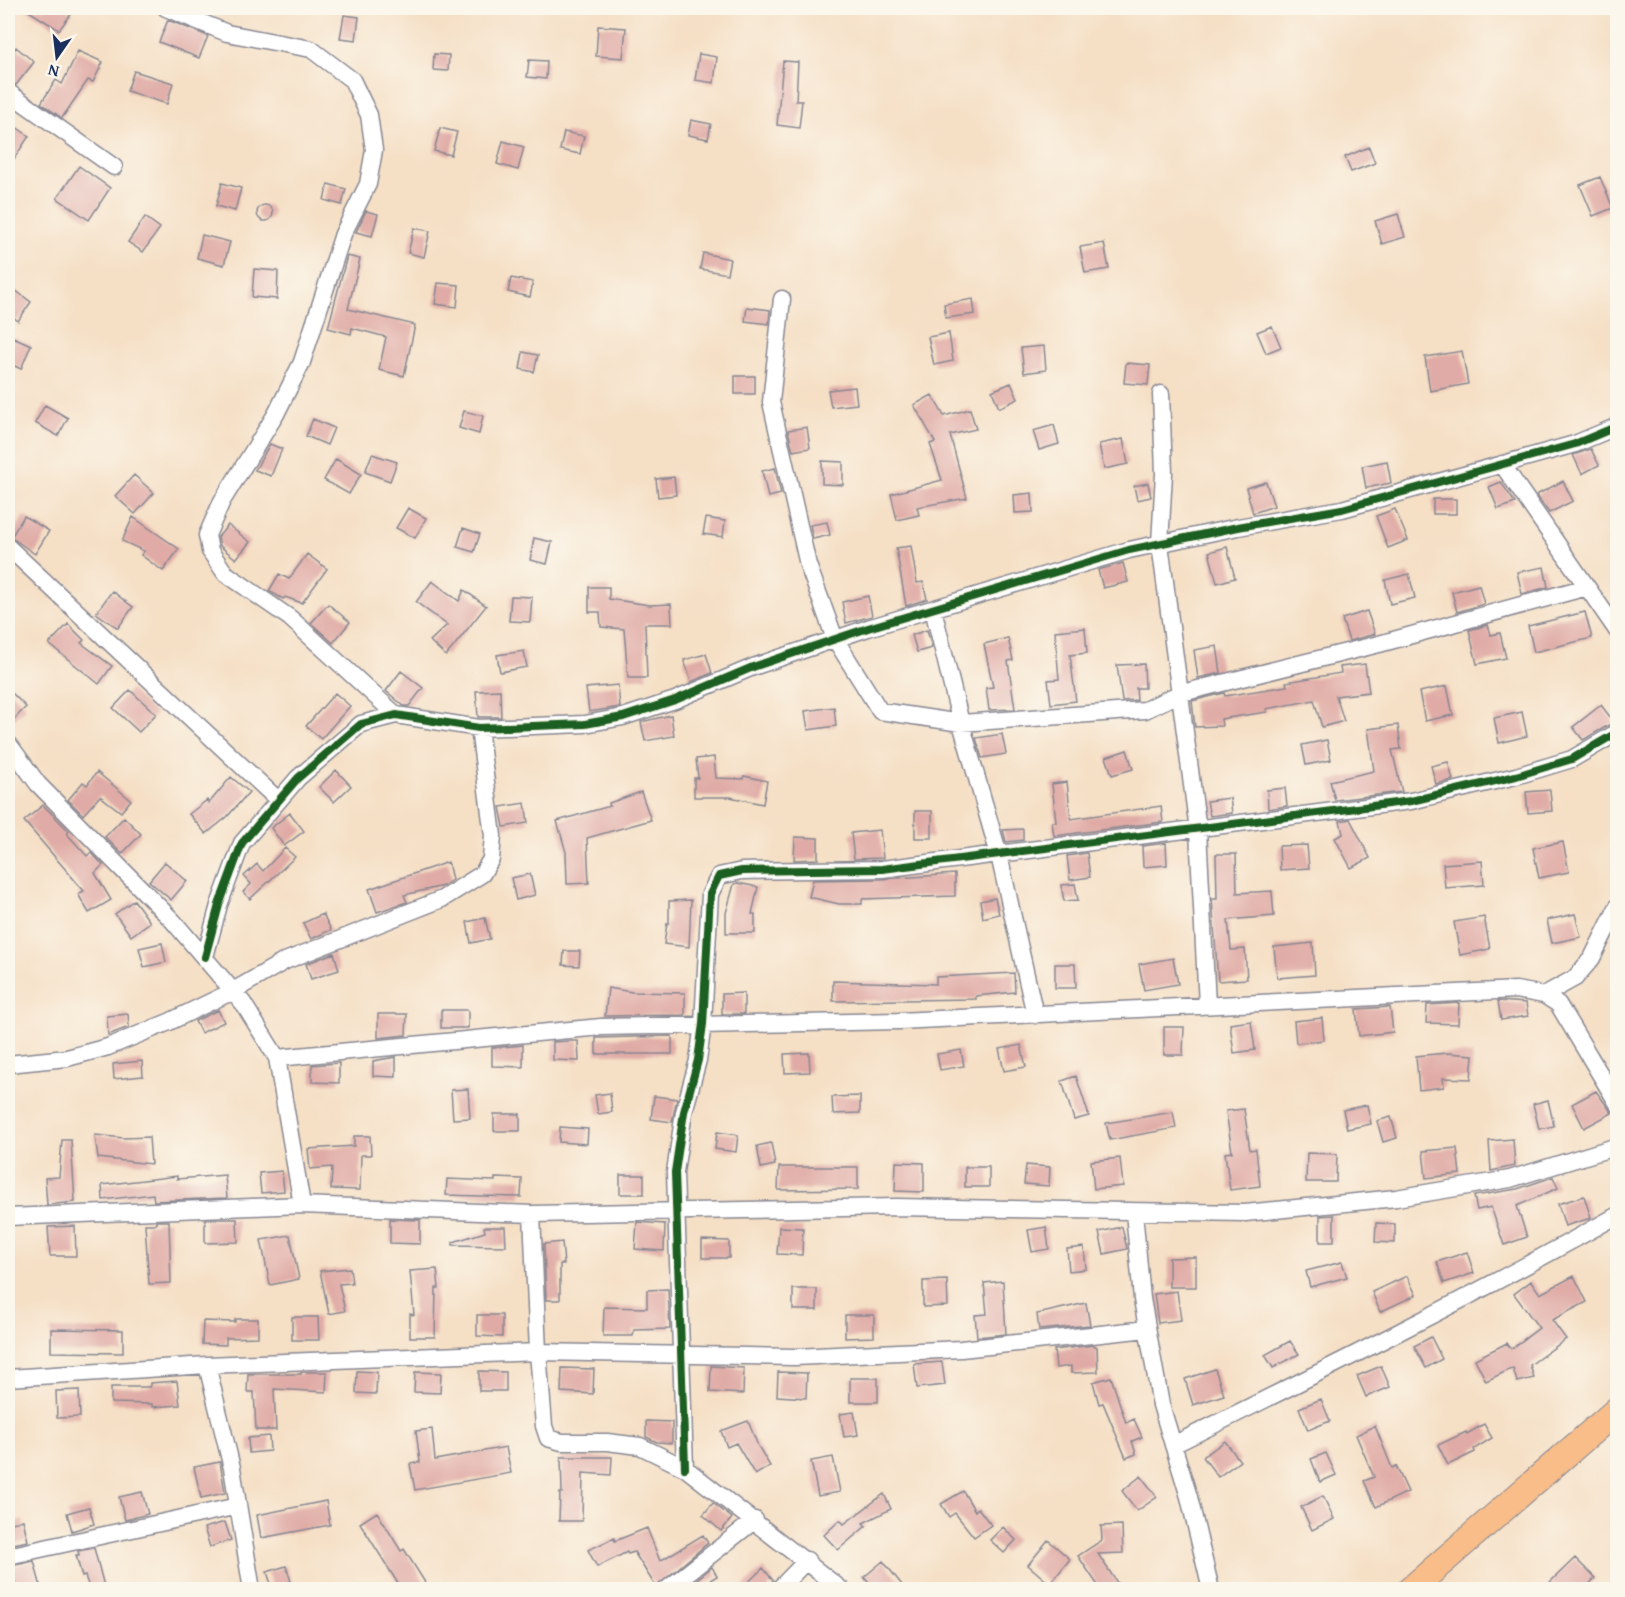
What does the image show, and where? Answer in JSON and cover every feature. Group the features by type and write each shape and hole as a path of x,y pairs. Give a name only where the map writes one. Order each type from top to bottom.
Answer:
{"main road":[{"path":"1410,1590 1617,1408"}],"street":[{"path":"166,8 226,33 311,49 352,80 369,115 374,150 368,184 344,234 302,362 276,414 222,501 207,535 210,551 225,573 290,618 396,715"},
{"path":"8,92 114,167"},
{"path":"782,299 771,402 808,564 835,639 880,711 961,723 1145,710 1178,694 1379,644 1587,587"},
{"path":"1161,394 1164,473 1160,544 1178,694 1198,830 1207,1005"},
{"path":"205,957 219,905 242,843 298,778 361,724 396,715 478,728 585,724 623,717 835,639 1128,550 1238,527 1342,509 1575,444 1617,426"},
{"path":"1502,464 1617,632"},
{"path":"8,547 278,800"},
{"path":"933,609 961,723 999,855 1035,1015"},
{"path":"8,1064 67,1058 108,1047 169,1022 233,991 285,961 442,899 482,874 491,859 493,836 478,728"},
{"path":"685,1468 675,1172 684,1113 698,1060 703,1024 710,894 719,876 742,870 882,869 1411,801 1516,776 1572,759 1617,732"},
{"path":"8,743 38,784 173,921 205,957 233,991 277,1058 302,1205"},
{"path":"1544,995 1575,978 1586,965 1604,936 1617,906"},
{"path":"277,1058 601,1027 899,1021 1516,990 1544,995 1558,1004 1617,1104"},
{"path":"8,1217 302,1205 532,1214 896,1207 1245,1213 1396,1198 1510,1179 1617,1146"},
{"path":"1134,1212 1147,1329 1161,1405 1189,1497 1211,1590"},
{"path":"532,1214 538,1352 544,1426 548,1438 562,1442 608,1442 640,1446 685,1468 807,1560 842,1590"},
{"path":"1173,1444 1357,1354 1539,1259 1617,1215"},
{"path":"8,1378 207,1365 538,1352 795,1357 961,1349 1147,1329"},
{"path":"207,1365 232,1468 252,1590"},
{"path":"8,1556 238,1506"},
{"path":"666,1590 755,1520"},
{"path":"778,1590 807,1560"}],"building":[{"path":"24,8 64,8 72,13 59,30"},
{"path":"344,15 359,17 356,40 340,38"},
{"path":"168,20 208,36 199,58 159,42"},
{"path":"598,26 626,28 623,58 596,56"},
{"path":"16,47 34,62 16,85 8,82 8,58"},
{"path":"78,51 103,62 93,82 88,80 62,118 41,103 56,80 62,84"},
{"path":"434,54 449,55 448,71 433,70"},
{"path":"699,54 717,57 714,83 695,80"},
{"path":"529,60 547,61 546,79 527,77"},
{"path":"783,61 798,62 796,101 802,101 799,128 777,125"},
{"path":"134,71 173,83 167,104 127,91"},
{"path":"691,120 711,124 708,139 688,135"},
{"path":"13,125 29,136 8,168 8,133"},
{"path":"440,128 457,132 451,155 434,151"},
{"path":"564,132 584,136 580,154 560,150"},
{"path":"503,141 524,147 518,170 497,164"},
{"path":"1369,147 1375,163 1351,172 1345,157"},
{"path":"79,166 110,188 89,220 57,198"},
{"path":"1600,177 1613,208 1593,216 1580,185"},
{"path":"222,183 241,188 235,211 216,206"},
{"path":"328,184 346,189 342,205 324,200"},
{"path":"265,205 271,207 273,213 271,219 265,221 259,219 257,213 259,207"},
{"path":"366,211 378,214 372,236 356,232"},
{"path":"1398,214 1405,237 1382,244 1375,221"},
{"path":"145,217 160,228 143,252 128,242"},
{"path":"414,228 430,231 424,257 408,253"},
{"path":"202,235 230,242 224,265 197,258"},
{"path":"1104,243 1109,269 1085,273 1080,247"},
{"path":"703,253 730,259 727,274 700,269"},
{"path":"347,256 360,259 348,309 415,325 404,376 379,370 386,337 352,328 351,334 328,328"},
{"path":"254,269 278,271 277,299 252,297"},
{"path":"511,278 533,282 530,297 508,292"},
{"path":"438,283 459,285 457,307 435,304"},
{"path":"8,285 31,302 18,321 8,313"},
{"path":"973,299 975,314 946,318 944,304"},
{"path":"747,307 770,310 769,324 745,321"},
{"path":"1272,326 1281,347 1266,353 1257,332"},
{"path":"949,333 953,361 934,365 928,337"},
{"path":"13,337 31,345 21,369 8,363 8,350"},
{"path":"1044,346 1046,370 1024,373 1021,348"},
{"path":"1462,351 1468,384 1430,391 1425,357"},
{"path":"523,352 538,355 534,372 520,369"},
{"path":"1126,363 1150,365 1148,385 1124,383"},
{"path":"735,376 755,376 755,394 735,394"},
{"path":"1011,383 1018,399 999,408 992,391"},
{"path":"855,387 857,404 831,407 828,390"},
{"path":"932,395 944,416 970,409 976,429 950,435 967,498 917,507 919,515 897,520 891,494 942,480 930,444 935,442 914,405"},
{"path":"45,405 68,418 58,436 35,423"},
{"path":"464,411 483,416 479,434 459,428"},
{"path":"313,419 334,428 327,445 306,436"},
{"path":"1054,425 1059,444 1039,450 1033,431"},
{"path":"807,427 810,448 793,451 788,430"},
{"path":"1123,439 1128,464 1104,469 1099,444"},
{"path":"270,444 282,449 271,476 255,470"},
{"path":"1591,449 1599,465 1582,474 1573,455"},
{"path":"372,454 397,462 390,481 365,472"},
{"path":"336,459 361,474 349,494 324,480"},
{"path":"822,461 843,462 843,485 822,484"},
{"path":"1387,461 1391,483 1366,488 1362,466"},
{"path":"775,468 781,494 768,497 762,471"},
{"path":"134,475 154,493 135,514 115,496"},
{"path":"674,477 676,495 658,497 656,479"},
{"path":"1563,481 1573,501 1549,513 1536,495"},
{"path":"1266,482 1274,506 1253,513 1246,488"},
{"path":"1501,482 1515,503 1498,509 1489,487"},
{"path":"1148,483 1151,497 1137,500 1134,486"},
{"path":"1032,493 1033,512 1015,513 1014,495"},
{"path":"1433,499 1456,499 1456,514 1433,514"},
{"path":"408,508 426,518 415,538 396,528"},
{"path":"1395,509 1408,540 1388,548 1376,516"},
{"path":"24,516 49,531 35,554 11,537"},
{"path":"133,517 179,549 163,571 141,555 144,551 122,541"},
{"path":"706,518 725,521 723,537 703,534"},
{"path":"827,522 830,535 813,539 810,525"},
{"path":"228,525 250,542 236,559 220,546 218,537"},
{"path":"463,528 480,534 474,552 457,547"},
{"path":"534,538 552,542 547,564 530,560"},
{"path":"911,546 917,583 923,582 927,599 906,606 896,548"},
{"path":"1227,547 1235,578 1217,583 1209,552"},
{"path":"307,554 327,569 302,603 285,597 283,599 269,591 279,574 289,579"},
{"path":"1123,563 1128,582 1103,588 1098,570"},
{"path":"1544,567 1548,587 1522,594 1517,572"},
{"path":"1409,574 1415,598 1390,604 1385,580"},
{"path":"432,581 459,601 464,590 486,606 446,656 430,641 447,625 416,602"},
{"path":"1479,585 1484,604 1457,612 1452,592"},
{"path":"589,587 609,587 609,599 650,605 671,604 672,624 645,624 647,678 628,678 624,629 601,627 600,612 589,612"},
{"path":"112,591 133,607 118,628 96,613"},
{"path":"511,596 532,597 530,622 509,621"},
{"path":"868,596 872,616 846,623 842,602"},
{"path":"328,604 350,622 333,643 311,623"},
{"path":"1367,611 1375,634 1349,641 1342,619"},
{"path":"1585,612 1592,638 1534,652 1528,626"},
{"path":"68,624 84,640 81,643 112,666 99,684 49,644"},
{"path":"1488,625 1491,635 1500,633 1506,658 1477,664 1469,630"},
{"path":"1085,628 1087,653 1070,655 1076,701 1051,704 1048,680 1059,679 1055,631"},
{"path":"927,630 932,648 917,652 912,635"},
{"path":"1008,638 1013,660 1008,661 1015,709 989,710 986,688 993,687 984,644"},
{"path":"1217,646 1221,673 1198,678 1194,650"},
{"path":"524,651 527,667 500,672 497,655"},
{"path":"706,654 712,673 691,682 684,660"},
{"path":"1144,664 1145,688 1136,688 1137,700 1122,701 1117,665"},
{"path":"1365,664 1369,692 1336,696 1344,721 1322,727 1314,700 1266,709 1267,712 1221,719 1222,726 1195,727 1192,701 1224,693 1225,696 1287,686 1286,682 1341,673 1340,667"},
{"path":"401,671 423,688 409,706 404,706 386,691"},
{"path":"618,685 620,707 589,712 586,688"},
{"path":"1447,686 1453,715 1425,721 1419,692"},
{"path":"8,689 26,707 8,725"},
{"path":"130,690 156,714 139,732 113,708"},
{"path":"500,690 501,717 478,717 476,691"},
{"path":"335,693 350,706 321,739 306,726"},
{"path":"1601,705 1614,722 1583,740 1573,727"},
{"path":"834,707 836,726 808,730 805,711"},
{"path":"1522,712 1527,736 1499,743 1494,718"},
{"path":"671,715 674,736 645,741 641,722"},
{"path":"1398,725 1401,749 1392,750 1402,792 1335,800 1330,781 1374,771 1368,729"},
{"path":"1002,734 1006,754 982,758 976,738"},
{"path":"1327,740 1331,760 1306,765 1302,745"},
{"path":"1127,750 1133,769 1112,775 1106,757"},
{"path":"714,757 716,778 743,779 744,776 767,781 763,804 730,797 694,797 694,778 698,778 696,759"},
{"path":"1448,762 1453,780 1436,784 1431,766"},
{"path":"336,770 351,786 334,802 319,787"},
{"path":"97,772 131,800 121,812 100,796 83,815 68,800 83,782 87,785"},
{"path":"231,777 249,792 227,817 206,834 189,814 207,800 209,803"},
{"path":"1067,782 1071,819 1161,806 1163,822 1054,836 1052,822 1056,822 1052,784"},
{"path":"1285,788 1287,806 1268,809 1267,790"},
{"path":"1550,790 1552,811 1528,813 1526,792"},
{"path":"641,792 651,820 587,838 589,883 567,884 566,852 557,821 610,806 609,803"},
{"path":"1230,798 1232,813 1210,816 1207,801"},
{"path":"525,803 528,823 504,827 500,807"},
{"path":"43,805 69,831 67,834 87,856 91,852 103,865 95,873 111,900 89,913 78,894 84,891 24,821"},
{"path":"915,811 932,811 932,838 915,838"},
{"path":"290,813 304,831 284,846 271,828"},
{"path":"124,817 141,834 122,854 105,837"},
{"path":"1350,819 1370,858 1351,868 1335,838 1343,834 1340,821"},
{"path":"1023,829 1023,840 1006,842 1003,830"},
{"path":"880,830 883,858 854,859 851,833"},
{"path":"795,837 818,838 818,859 794,860"},
{"path":"1563,842 1569,872 1539,878 1533,848"},
{"path":"1166,843 1167,865 1143,867 1142,846"},
{"path":"1307,845 1309,868 1280,870 1279,846"},
{"path":"285,848 295,857 250,899 243,892 251,884 244,876 257,864 263,871"},
{"path":"1087,853 1090,877 1070,880 1067,856"},
{"path":"1216,854 1236,854 1237,893 1272,891 1274,916 1228,920 1231,950 1245,949 1247,979 1218,981 1212,899 1217,899"},
{"path":"1482,861 1484,885 1445,888 1443,864"},
{"path":"165,862 187,881 171,900 149,881"},
{"path":"448,862 452,880 443,886 404,895 407,902 377,912 369,889"},
{"path":"530,874 535,895 516,900 511,878"},
{"path":"955,874 955,896 862,899 862,904 839,904 809,897 813,880 882,879"},
{"path":"734,884 758,887 752,914 755,914 755,933 726,933 726,913"},
{"path":"1075,884 1078,900 1064,901 1061,885"},
{"path":"995,898 999,914 983,918 980,901"},
{"path":"134,900 150,922 131,936 115,914"},
{"path":"691,900 689,947 664,944 667,923 669,923 669,901"},
{"path":"323,914 331,930 311,939 303,923"},
{"path":"1575,914 1581,937 1552,943 1547,920"},
{"path":"1484,917 1490,949 1460,955 1454,922"},
{"path":"485,918 490,939 471,943 467,922"},
{"path":"162,943 166,962 144,967 139,948"},
{"path":"1313,943 1315,975 1277,978 1274,947"},
{"path":"564,951 580,951 579,966 563,965"},
{"path":"334,953 339,970 311,979 306,964"},
{"path":"1173,958 1178,984 1144,990 1139,964"},
{"path":"1055,964 1075,964 1076,988 1055,988"},
{"path":"1014,973 1015,992 976,996 976,999 833,1001 833,981 936,984 936,977"},
{"path":"608,988 632,992 685,993 685,1015 605,1016"},
{"path":"744,993 744,1014 722,1014 722,994"},
{"path":"1498,1001 1526,1003 1528,1016 1501,1020"},
{"path":"1459,1003 1458,1024 1426,1023 1427,1005"},
{"path":"1390,1007 1393,1032 1359,1036 1356,1009"},
{"path":"218,1010 224,1022 201,1033 195,1021"},
{"path":"441,1010 468,1010 468,1028 441,1028"},
{"path":"128,1014 129,1027 108,1035 107,1016"},
{"path":"378,1014 407,1014 406,1035 378,1038"},
{"path":"1322,1018 1324,1040 1296,1043 1294,1021"},
{"path":"1251,1021 1255,1050 1234,1053 1230,1024"},
{"path":"1164,1027 1184,1027 1183,1055 1164,1055"},
{"path":"672,1036 672,1054 596,1054 596,1038"},
{"path":"578,1041 579,1061 553,1060 553,1042"},
{"path":"523,1045 523,1067 492,1066 492,1048"},
{"path":"1021,1045 1026,1067 1004,1071 999,1049"},
{"path":"961,1050 964,1066 940,1070 937,1054"},
{"path":"809,1053 810,1072 785,1073 784,1054"},
{"path":"1447,1053 1473,1055 1471,1079 1443,1078 1444,1087 1419,1090 1416,1056"},
{"path":"396,1057 396,1077 373,1076 373,1061"},
{"path":"142,1061 143,1076 114,1079 113,1064"},
{"path":"339,1063 339,1083 312,1082 312,1065"},
{"path":"1076,1076 1089,1116 1074,1120 1062,1081"},
{"path":"468,1089 470,1118 453,1119 451,1090"},
{"path":"1596,1091 1612,1113 1584,1128 1572,1104"},
{"path":"610,1093 612,1112 598,1114 595,1095"},
{"path":"654,1096 677,1099 672,1122 651,1119"},
{"path":"860,1096 860,1113 833,1114 832,1097"},
{"path":"1548,1100 1554,1126 1539,1129 1533,1104"},
{"path":"1367,1105 1371,1124 1347,1129 1343,1110"},
{"path":"1244,1109 1250,1150 1256,1149 1260,1186 1230,1190 1225,1153 1232,1152 1226,1111"},
{"path":"1173,1112 1176,1128 1110,1140 1106,1123"},
{"path":"494,1114 520,1114 520,1131 494,1131"},
{"path":"1391,1117 1397,1138 1383,1142 1377,1121"},
{"path":"560,1127 588,1129 587,1144 559,1142"},
{"path":"717,1132 738,1135 736,1152 715,1149"},
{"path":"95,1135 124,1138 149,1137 151,1164 98,1158"},
{"path":"354,1136 370,1136 371,1155 361,1155 360,1190 331,1189 332,1167 310,1169 308,1149 354,1146"},
{"path":"1513,1139 1515,1166 1491,1171 1489,1141"},
{"path":"62,1140 71,1140 75,1202 47,1205 45,1178 59,1177"},
{"path":"771,1143 775,1165 761,1168 757,1146"},
{"path":"1457,1148 1460,1174 1426,1178 1423,1151"},
{"path":"1307,1153 1337,1154 1336,1182 1306,1182"},
{"path":"1120,1158 1123,1186 1094,1189 1091,1161"},
{"path":"896,1162 924,1163 924,1192 895,1191"},
{"path":"1026,1165 1050,1167 1049,1186 1024,1184"},
{"path":"779,1167 858,1167 858,1189 778,1190"},
{"path":"965,1167 989,1167 989,1187 965,1187"},
{"path":"282,1171 284,1191 261,1193 259,1173"},
{"path":"225,1175 227,1198 154,1201 153,1194 103,1200 102,1185 177,1176 177,1179"},
{"path":"620,1175 644,1175 644,1194 620,1194"},
{"path":"1553,1177 1558,1188 1517,1206 1527,1237 1504,1245 1491,1207 1477,1210 1474,1196 1517,1189"},
{"path":"495,1178 522,1179 521,1197 446,1195 447,1179 495,1181"},
{"path":"1584,1196 1591,1218 1565,1226 1558,1204"},
{"path":"1334,1215 1334,1242 1320,1242 1320,1216"},
{"path":"205,1219 237,1219 238,1242 205,1243"},
{"path":"390,1219 420,1220 420,1244 390,1243"},
{"path":"156,1221 169,1221 171,1283 149,1284 145,1224 156,1224"},
{"path":"637,1222 665,1224 664,1251 635,1249"},
{"path":"1376,1223 1395,1224 1395,1243 1375,1242"},
{"path":"75,1226 76,1256 50,1256 48,1227"},
{"path":"484,1227 505,1227 506,1246 453,1245 453,1242 485,1232"},
{"path":"779,1227 803,1228 802,1255 777,1254"},
{"path":"1046,1227 1049,1249 1032,1252 1028,1230"},
{"path":"1122,1227 1127,1249 1104,1254 1099,1232"},
{"path":"290,1235 299,1279 270,1285 261,1240"},
{"path":"702,1240 729,1241 729,1258 702,1258"},
{"path":"562,1242 564,1264 560,1264 560,1300 546,1300 544,1244"},
{"path":"1084,1247 1086,1269 1069,1271 1067,1249"},
{"path":"1467,1252 1474,1273 1444,1283 1437,1262"},
{"path":"1196,1257 1196,1287 1169,1287 1169,1258"},
{"path":"1342,1262 1347,1277 1310,1287 1306,1271"},
{"path":"350,1268 352,1283 339,1284 345,1311 329,1314 320,1271"},
{"path":"437,1269 439,1288 436,1288 435,1337 410,1337 410,1314 414,1315 410,1271"},
{"path":"1407,1276 1416,1295 1380,1312 1372,1292"},
{"path":"1574,1276 1587,1302 1552,1320 1566,1339 1530,1365 1534,1378 1517,1382 1513,1368 1486,1381 1475,1359 1507,1343 1511,1349 1539,1328 1514,1294 1531,1281 1540,1294"},
{"path":"947,1280 948,1306 923,1307 923,1281"},
{"path":"1003,1281 1006,1334 977,1337 975,1315 987,1314 984,1283"},
{"path":"668,1289 670,1329 634,1330 633,1336 603,1336 604,1307 647,1308 647,1290"},
{"path":"793,1289 817,1289 817,1310 793,1310"},
{"path":"1177,1291 1181,1320 1158,1323 1154,1294"},
{"path":"1086,1303 1090,1325 1039,1330 1037,1314"},
{"path":"477,1315 502,1315 502,1337 477,1336"},
{"path":"845,1315 874,1315 874,1337 845,1338"},
{"path":"292,1317 318,1317 319,1340 292,1340"},
{"path":"235,1319 258,1319 258,1337 226,1338 226,1345 202,1344 203,1321 235,1322"},
{"path":"51,1329 123,1330 123,1353 51,1352"},
{"path":"1431,1337 1442,1359 1426,1368 1414,1346"},
{"path":"1290,1341 1299,1354 1273,1368 1265,1355"},
{"path":"1093,1345 1097,1347 1098,1372 1071,1373 1071,1366 1056,1368 1054,1350"},
{"path":"942,1362 945,1385 917,1388 914,1364"},
{"path":"711,1366 744,1368 743,1394 710,1392"},
{"path":"1381,1366 1390,1387 1366,1397 1357,1376"},
{"path":"562,1368 594,1369 593,1394 561,1392"},
{"path":"1215,1369 1224,1395 1193,1405 1185,1379"},
{"path":"357,1371 377,1372 376,1394 356,1393"},
{"path":"479,1371 506,1372 506,1391 479,1391"},
{"path":"301,1372 327,1372 326,1392 274,1389 276,1430 256,1430 254,1392 247,1392 248,1374 301,1374"},
{"path":"415,1372 441,1373 440,1393 414,1392"},
{"path":"778,1372 807,1373 806,1398 777,1396"},
{"path":"1111,1377 1126,1423 1134,1419 1142,1437 1132,1441 1136,1454 1126,1458 1103,1403 1099,1404 1093,1382"},
{"path":"850,1378 878,1378 878,1402 850,1402"},
{"path":"177,1381 180,1405 152,1407 152,1404 111,1403 111,1387 150,1387 150,1383"},
{"path":"79,1390 80,1417 57,1418 56,1391"},
{"path":"1321,1399 1330,1421 1308,1430 1299,1408"},
{"path":"854,1412 858,1435 844,1437 840,1414"},
{"path":"646,1421 672,1422 672,1443 657,1442 646,1437"},
{"path":"748,1421 758,1446 770,1466 755,1475 736,1443 727,1447 721,1431"},
{"path":"1484,1424 1492,1438 1474,1449 1475,1452 1448,1465 1438,1445 1466,1432 1467,1434"},
{"path":"1375,1426 1392,1468 1396,1466 1408,1492 1376,1507 1364,1481 1374,1477 1356,1435"},
{"path":"432,1429 435,1460 506,1447 511,1473 415,1490 410,1464 420,1462 416,1431"},
{"path":"269,1436 270,1451 249,1453 248,1438"},
{"path":"1225,1441 1240,1461 1218,1477 1203,1457"},
{"path":"1326,1453 1336,1475 1320,1482 1311,1459"},
{"path":"561,1457 612,1457 611,1475 583,1473 582,1521 559,1521 560,1493 562,1493"},
{"path":"833,1457 840,1492 818,1496 811,1461"},
{"path":"220,1462 225,1493 201,1498 194,1467"},
{"path":"1141,1476 1157,1497 1137,1511 1122,1491"},
{"path":"963,1491 975,1511 978,1508 991,1525 974,1537 955,1513 949,1517 941,1504"},
{"path":"142,1492 148,1514 125,1520 119,1497"},
{"path":"884,1494 891,1509 863,1523 866,1526 838,1550 824,1535 840,1520 844,1524"},
{"path":"1323,1496 1334,1519 1312,1530 1301,1507"},
{"path":"326,1501 330,1525 261,1538 257,1515"},
{"path":"713,1503 732,1518 721,1531 703,1515"},
{"path":"89,1507 94,1524 72,1531 67,1513"},
{"path":"377,1512 401,1551 404,1549 426,1584 416,1590 402,1590 360,1523"},
{"path":"23,1520 28,1541 8,1545 8,1524"},
{"path":"225,1522 231,1540 210,1547 204,1528"},
{"path":"1122,1525 1123,1553 1098,1554 1122,1590 1101,1590 1078,1556 1102,1540 1101,1526"},
{"path":"1003,1527 1016,1540 1004,1553 990,1540"},
{"path":"647,1528 660,1561 703,1535 708,1543 656,1587 634,1552 628,1554 627,1552 597,1567 588,1550 614,1538 615,1541"},
{"path":"1048,1540 1070,1559 1050,1584 1028,1565"},
{"path":"94,1548 105,1590 90,1590 85,1576 82,1577 76,1555 79,1555 78,1551"},
{"path":"1575,1558 1595,1578 1584,1590 1557,1590 1550,1582"},
{"path":"34,1561 41,1587 17,1590 11,1566"},
{"path":"883,1561 906,1590 874,1590 864,1577"},
{"path":"286,1566 291,1581 272,1587 267,1572"},
{"path":"712,1567 717,1576 694,1590 684,1590"},
{"path":"763,1568 773,1580 768,1590 740,1590"}],"cycle path":[{"path":"205,957 219,905 242,843 298,778 361,724 396,715 479,728 585,724 623,717 675,700 753,667 868,628 1129,550 1238,527 1342,509 1575,444 1618,426"},
{"path":"685,1468 675,1172 684,1112 698,1060 703,1024 710,894 719,876 742,871 882,869 1411,801 1516,776 1572,759 1618,732"}]}
